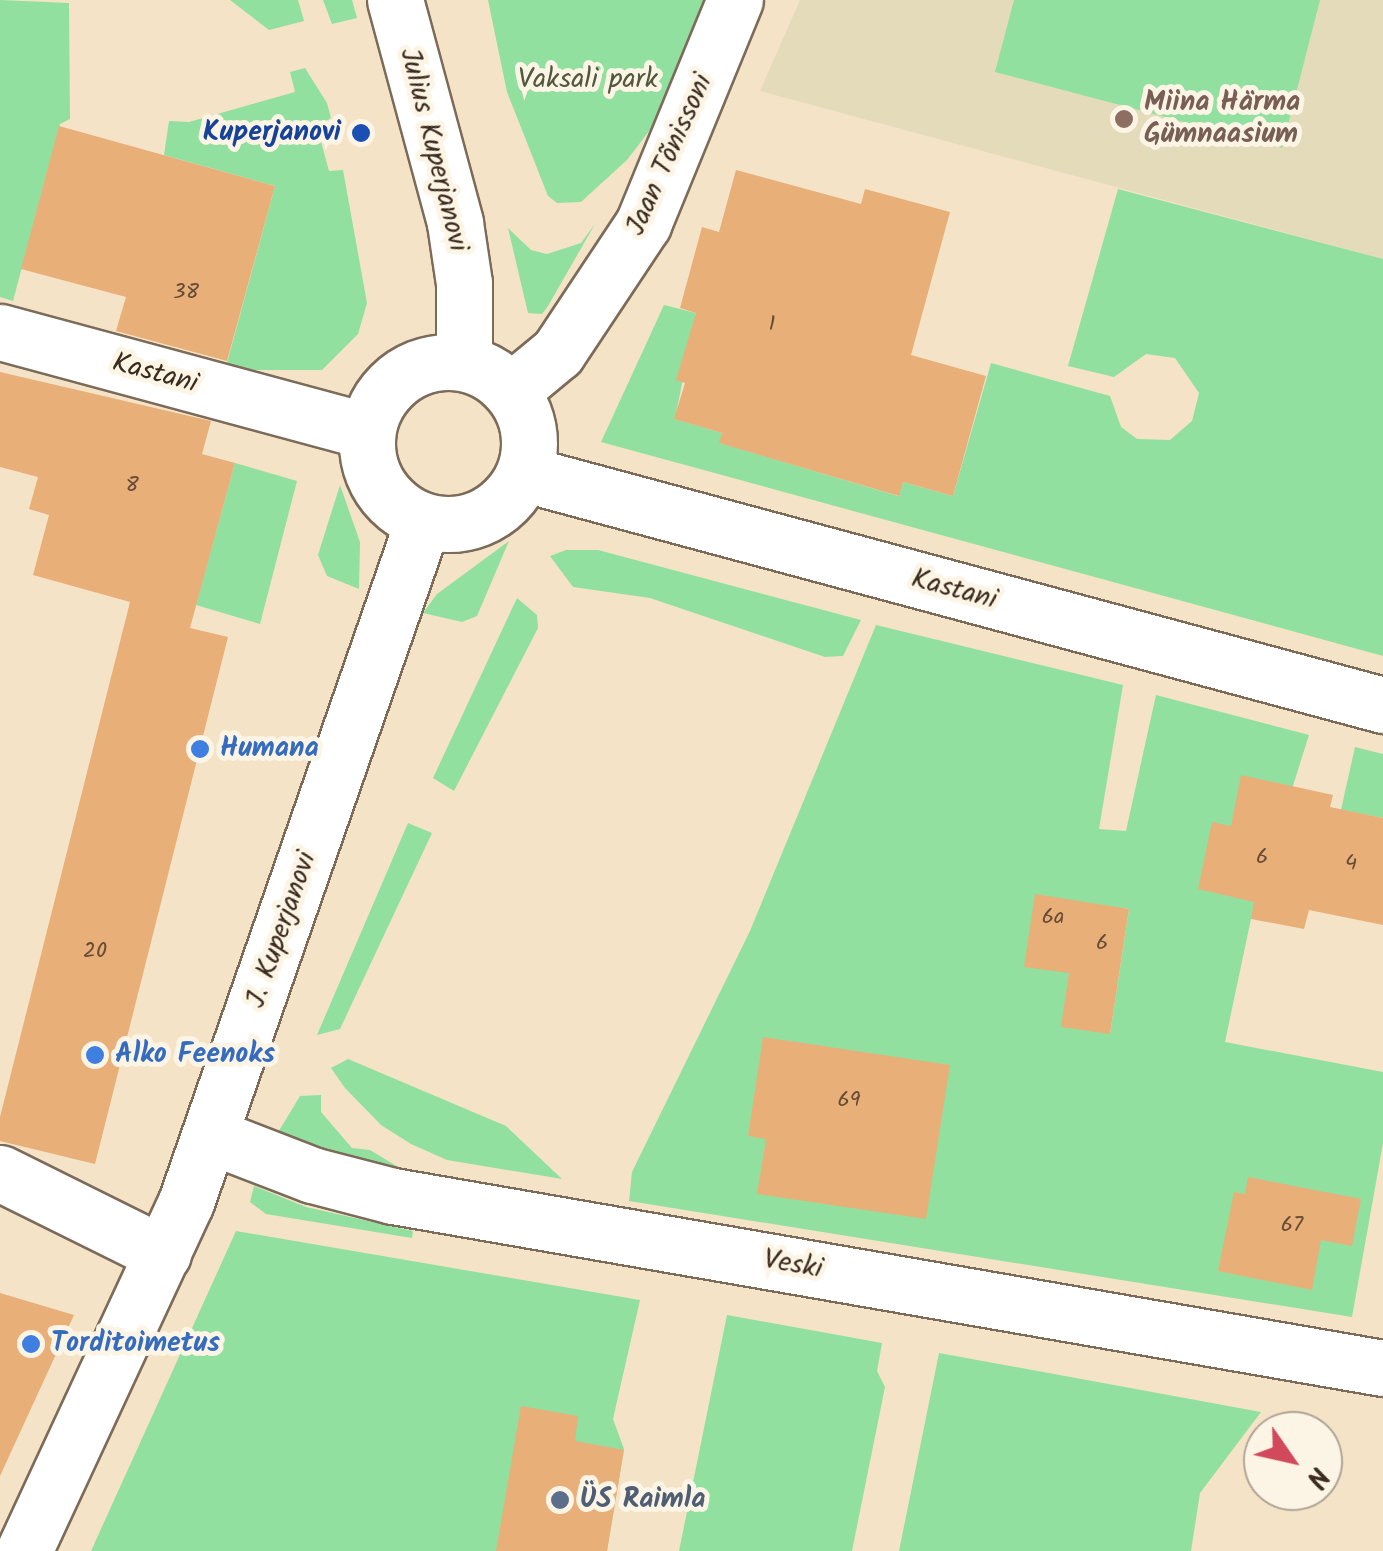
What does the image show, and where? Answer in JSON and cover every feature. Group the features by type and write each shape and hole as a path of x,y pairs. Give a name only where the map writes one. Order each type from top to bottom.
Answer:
{"street":[{"name":"Julius Kuperjanovi","path":"395,0 455,223 464,283 464,361"},
{"name":"Jaan Tõnissoni","path":"512,391 558,352 643,224 735,0"},
{"name":"Kastani","path":"0,332 367,431"},
{"path":"464,361 512,391 530,437 525,474 508,499 476,520 424,521 398,508 378,484 367,431 373,408 411,369 464,361"},
{"name":"Kastani","path":"525,474 1383,705"},
{"name":"J. Kuperjanovi","path":"24,1551 163,1254 211,1136 424,521"},
{"name":"Veski","path":"211,1136 312,1175 393,1196 1383,1368"},
{"path":"0,1173 163,1254"}],"shaded area":[{"name":"Miina Härma Gümnaasium","path":"800,0 1383,0 1383,259 760,91"}],"green space":[{"path":"0,0 69,3 70,119 60,124 13,301 0,297"},
{"path":"230,0 298,0 304,21 269,30"},
{"path":"323,0 352,0 357,18 332,24"},
{"name":"Vaksali park","path":"488,0 705,0 663,113 627,160 581,202 557,203 548,196 507,92"},
{"path":"1014,0 1320,0 1282,148 995,72"},
{"path":"305,68 327,103 331,118 317,127 329,171 343,170 367,303 358,334 322,370 225,370 275,186 164,155 169,121 189,122 295,92 290,72"},
{"path":"1118,189 1383,259 1383,656 601,442 664,305 696,313 675,419 722,433 720,443 898,496 903,482 953,496 991,363 1110,396 1121,427 1137,439 1170,440 1192,421 1199,393 1175,358 1146,354 1114,377 1068,366"},
{"path":"595,224 542,314 528,313 508,228 531,250 547,254 581,243"},
{"path":"235,463 297,481 260,624 196,605"},
{"path":"340,485 360,542 359,589 327,576 318,555"},
{"path":"509,541 477,616 462,622 423,613 437,594"},
{"path":"566,550 598,550 861,620 843,656 825,657 650,598 573,587 550,556"},
{"path":"517,598 537,615 538,628 454,791 433,778"},
{"path":"876,625 1123,685 1099,829 1126,831 1156,695 1309,735 1251,919 1225,1042 1383,1072 1383,1143 1352,1317 629,1201 632,1172 750,931","holes":["1085,903 1129,909 1110,1034"]},
{"path":"1355,747 1383,754 1383,818 1341,810"},
{"path":"408,823 432,833 340,1029 317,1035"},
{"path":"348,1059 506,1126 562,1179 447,1160 411,1144 381,1125 345,1088 331,1068"},
{"path":"321,1095 321,1112 352,1148 370,1150 428,1185 274,1139 300,1096"},
{"path":"254,1186 306,1207 413,1231 412,1238 266,1214 250,1202"},
{"path":"236,1231 640,1300 613,1419 624,1449 607,1551 91,1551"},
{"path":"727,1315 882,1343 877,1371 885,1387 852,1551 679,1551"},
{"path":"939,1353 1256,1411 1243,1411 1243,1436 1200,1493 1191,1551 899,1551"}],"building":[{"path":"59,126 275,186 227,361 116,331 126,297 21,269"},
{"path":"736,170 861,204 865,189 950,212 911,355 986,376 953,496 903,482 899,496 719,443 722,433 674,419 685,383 676,380 696,313 680,308 702,227 719,232"},
{"path":"0,372 211,421 202,454 235,463 190,628 228,637 95,1164 0,1141 0,1117 130,602 33,575 49,515 29,509 38,477 0,467"},
{"path":"1241,775 1333,795 1330,807 1383,818 1383,925 1309,910 1304,929 1251,919 1254,902 1198,889 1212,822 1231,826"},
{"path":"1035,894 1129,909 1110,1034 1061,1027 1069,973 1024,967"},
{"path":"763,1037 950,1065 926,1219 757,1194 766,1139 748,1136"},
{"path":"1248,1177 1361,1199 1352,1246 1321,1240 1312,1290 1218,1271 1234,1192 1245,1194"},
{"path":"0,1293 74,1315 0,1476"},
{"name":"ÜS Raimla","path":"521,1406 578,1416 575,1441 624,1450 607,1551 496,1551"}],"place":[{"name":"Miina Härma Gümnaasium","path":"1124,119"},
{"name":"Kuperjanovi","path":"361,133"},
{"name":"Humana","path":"200,749"},
{"name":"Alko Feenoks","path":"95,1055"},
{"name":"Torditoimetus","path":"31,1344"},
{"name":"ÜS Raimla","path":"560,1500"}]}
